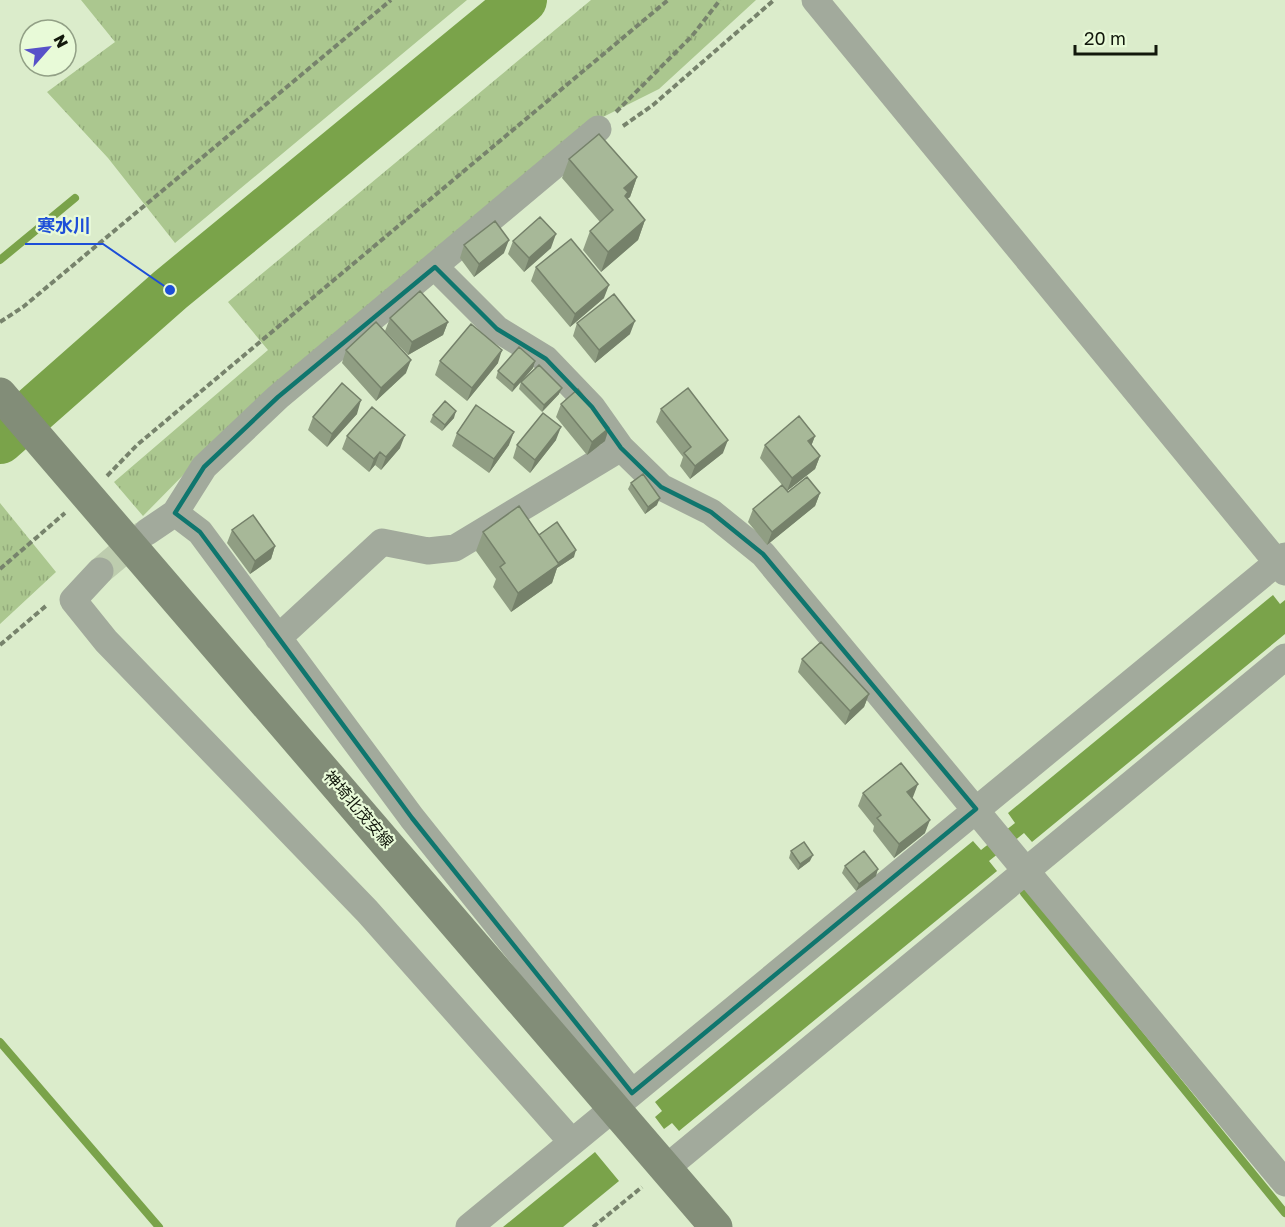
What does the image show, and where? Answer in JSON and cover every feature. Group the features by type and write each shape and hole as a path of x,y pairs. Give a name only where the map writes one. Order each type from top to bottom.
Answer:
{"main road":[{"name":"神埼北茂安線","path":"0,394 623,1100 666,1167 716,1227"}],"street":[{"path":"469,1227 976,809 1282,564 815,0"},
{"path":"147,532 175,513 204,466 278,397 598,129"},
{"path":"435,267 497,329 546,359 592,407 621,448 661,487 711,512 763,554 1027,869 1285,1183"},
{"path":"278,638 382,542 428,551 455,548 621,448"},
{"path":"175,513 200,532 623,1100"},
{"path":"100,571 73,600 106,641 367,911 572,1142"},
{"path":"666,1167 1285,657"}],"path":[{"path":"0,322 23,307 392,0"},
{"path":"0,569 41,531 88,495 137,445 668,0"},
{"path":"598,129 692,36 720,0"},
{"path":"598,129 622,127 653,105 774,0"},
{"path":"0,645 44,605 73,600"},
{"path":"593,1227 666,1167"}],"highlighted area":[{"path":"435,267 497,329 546,359 592,407 621,448 661,487 711,512 763,554 976,809 632,1093 412,818 200,532 175,513 204,467 278,397"}],"green space":[{"path":"81,0 467,0 175,243 108,158 47,92 66,78 78,78 78,69 115,42"},
{"path":"591,0 756,0 659,89 589,124 258,399 143,516 114,482 268,350 228,302"},
{"path":"0,503 56,572 0,624"}],"shaded area":[{"path":"1273,595 1280,604 1285,600 1285,634 1032,842 1024,833 989,861 997,871 679,1131 672,1123 664,1129 655,1117 662,1111 655,1102 973,841 981,850 1015,823 1008,813"},
{"path":"595,1152 619,1181 563,1227 503,1227"}],"building":[{"path":"599,134 637,177 624,188 628,192 625,196 645,220 608,252 590,231 613,210 569,159"},
{"path":"540,217 556,234 529,258 513,241"},
{"path":"495,221 509,240 479,264 464,245"},
{"path":"571,239 609,285 575,314 536,267"},
{"path":"420,291 448,322 412,342 390,318"},
{"path":"614,294 635,321 599,350 577,323"},
{"path":"376,322 411,360 381,388 346,350"},
{"path":"471,324 502,350 472,388 440,361"},
{"path":"519,347 535,361 514,385 498,371"},
{"path":"539,365 562,388 544,405 521,382"},
{"path":"342,383 361,400 332,434 313,417"},
{"path":"688,388 728,440 695,466 684,453 691,447 661,409"},
{"path":"578,389 609,428 592,442 561,404"},
{"path":"445,401 456,411 445,425 433,415"},
{"path":"476,405 514,432 494,459 457,433"},
{"path":"372,407 405,435 386,457 380,452 374,459 347,436"},
{"path":"543,413 561,427 535,460 517,445"},
{"path":"799,416 815,436 808,441 820,456 792,478 765,445"},
{"path":"643,474 660,498 648,507 631,483"},
{"path":"807,477 820,493 772,532 753,509 782,485 788,492"},
{"path":"519,506 559,564 518,593 500,567 505,563 483,532"},
{"path":"253,515 275,546 255,561 232,530"},
{"path":"557,522 576,550 558,563 539,535"},
{"path":"821,642 869,694 850,711 802,659"},
{"path":"901,763 918,784 907,792 930,820 899,844 877,818 881,815 863,793"},
{"path":"804,842 813,855 800,864 791,851"},
{"path":"864,851 878,869 859,884 845,866"}],"waterway":[{"path":"0,440 170,290 523,0"},
{"path":"0,260 75,198"},
{"path":"1024,893 1285,1213"},
{"path":"0,1042 159,1227"}],"tunnel":[{"path":"100,571 145,533"}],"place":[{"name":"寒水川","path":"170,290"}]}
